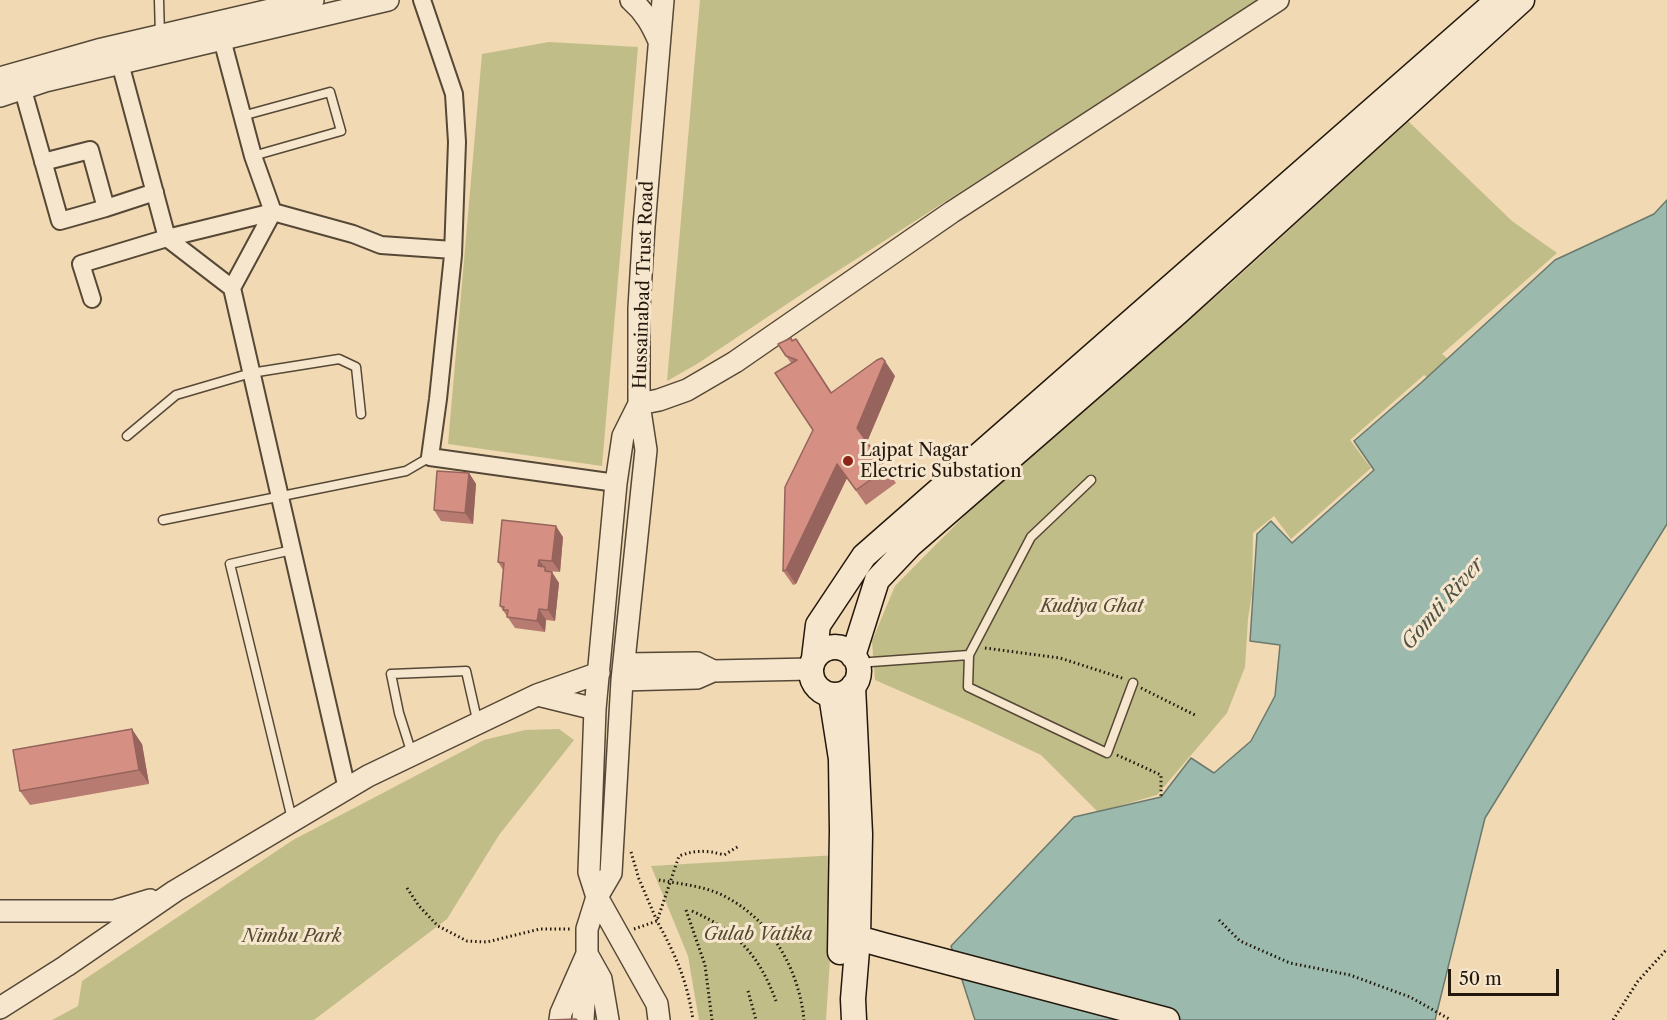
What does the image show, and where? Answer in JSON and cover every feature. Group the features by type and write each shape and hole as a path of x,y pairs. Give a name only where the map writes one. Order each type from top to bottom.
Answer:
{"main road":[{"path":"849,675 817,687 813,680 813,664 818,625 864,556 1498,0"},
{"path":"854,1020 842,759 849,675 877,580 910,545 1177,313 1522,0"},
{"path":"813,664 826,648 841,648 849,675"},
{"path":"849,938 1167,1020"},
{"path":"837,1020 849,938"}],"street":[{"path":"118,55 160,36 219,31 250,11 313,0"},
{"path":"0,96 14,80 219,31 388,0"},
{"path":"422,0 453,94 457,142 453,250 430,457 616,483"},
{"path":"631,0 652,24 660,42"},
{"name":"Hussainabad Trust Road","path":"659,1020 657,1004 597,897 590,872 595,709 616,483 623,436 639,404 639,308 663,0"},
{"path":"583,1020 586,930 597,897 611,873 623,672 646,450 639,404 687,390 735,362 952,212 1278,0"},
{"path":"219,31 253,156 273,212 232,288"},
{"path":"118,55 167,238 232,288 347,789"},
{"path":"14,80 44,162 60,221 155,192"},
{"path":"44,162 90,150 106,208"},
{"path":"92,299 81,264 167,238 273,212 353,234 381,245 453,250"},
{"path":"623,672 697,678 713,671 813,664"},
{"path":"0,1008 175,891 368,776 537,695 599,673"},
{"path":"537,695 595,709"},
{"path":"0,911 114,911 175,891"},
{"path":"560,1020 587,954"},
{"path":"587,954 601,979 608,1020"}],"lane":[{"path":"159,0 160,36"},
{"path":"242,116 330,92 341,131 253,156"},
{"path":"127,436 176,395 251,374 339,359 356,367 361,414"},
{"path":"163,520 406,471 430,457"},
{"path":"1091,480 1031,537 970,650 968,687 1107,753 1133,683"},
{"path":"292,550 230,564 292,822"},
{"path":"849,675 970,650"},
{"path":"412,755 399,713 391,674 466,671 478,724"}],"path":[{"path":"970,650 1060,658 1133,683 1197,716"},
{"path":"1107,751 1161,775 1161,797"},
{"path":"657,921 679,856 693,851 709,851 724,855 739,846"},
{"path":"630,849 639,879 681,969 689,992 693,1020"},
{"path":"659,880 697,887 725,896 752,915 772,936 790,966 802,998 804,1020"},
{"path":"407,888 438,926 467,941 487,942 540,929 586,930"},
{"path":"686,910 705,965 712,1020"},
{"path":"692,911 715,921 747,948 760,966 776,1001"},
{"path":"1219,920 1240,941 1250,946 1290,963 1350,975 1370,982 1410,997 1451,1020"},
{"path":"1613,1020 1638,981 1667,948"},
{"path":"748,990 756,1020"}],"green space":[{"path":"700,0 1258,0 697,364 667,381"},
{"path":"549,42 638,47 602,466 448,444 482,54"},
{"name":"Kudiya Ghat","path":"1408,121 1512,221 1557,253 1442,354 1460,369 1441,388 1424,375 1350,440 1371,468 1291,539 1274,516 1253,533 1252,594 1245,667 1227,713 1157,795 1098,812 1041,755 875,680 872,641 895,586 990,490 1228,286"},
{"name":"Nimbu Park","path":"559,729 574,740 499,835 447,919 314,1020 52,1020 78,1006 82,981 293,840 484,740 525,730"},
{"name":"Gulab Vatika","path":"837,855 826,1020 699,1020 688,956 651,866"}],"water":[{"name":"Gomti River","path":"1667,200 1667,524 1485,818 1435,1020 975,1020 951,946 1074,817 1161,797 1191,758 1214,773 1251,741 1275,696 1280,645 1250,641 1257,534 1271,521 1292,543 1374,470 1354,441 1555,260 1654,214"}],"building":[{"name":"Lajpat Nagar Electric Substation","path":"791,338 792,341 796,339 831,393 877,360 882,358 885,361 857,428 886,469 856,490 837,464 786,570 783,571 785,487 813,430 775,373 797,360 786,356 778,344"},
{"path":"437,471 469,473 465,513 434,510"},
{"path":"502,520 556,526 552,561 539,560 538,566 545,567 545,571 552,572 548,610 539,609 537,621 507,617 508,610 503,610 504,607 500,606 504,563 498,562"},
{"path":"132,729 139,770 20,791 13,750"}],"place":[{"name":"Lajpat Nagar Electric Substation","path":"848,461"}]}
